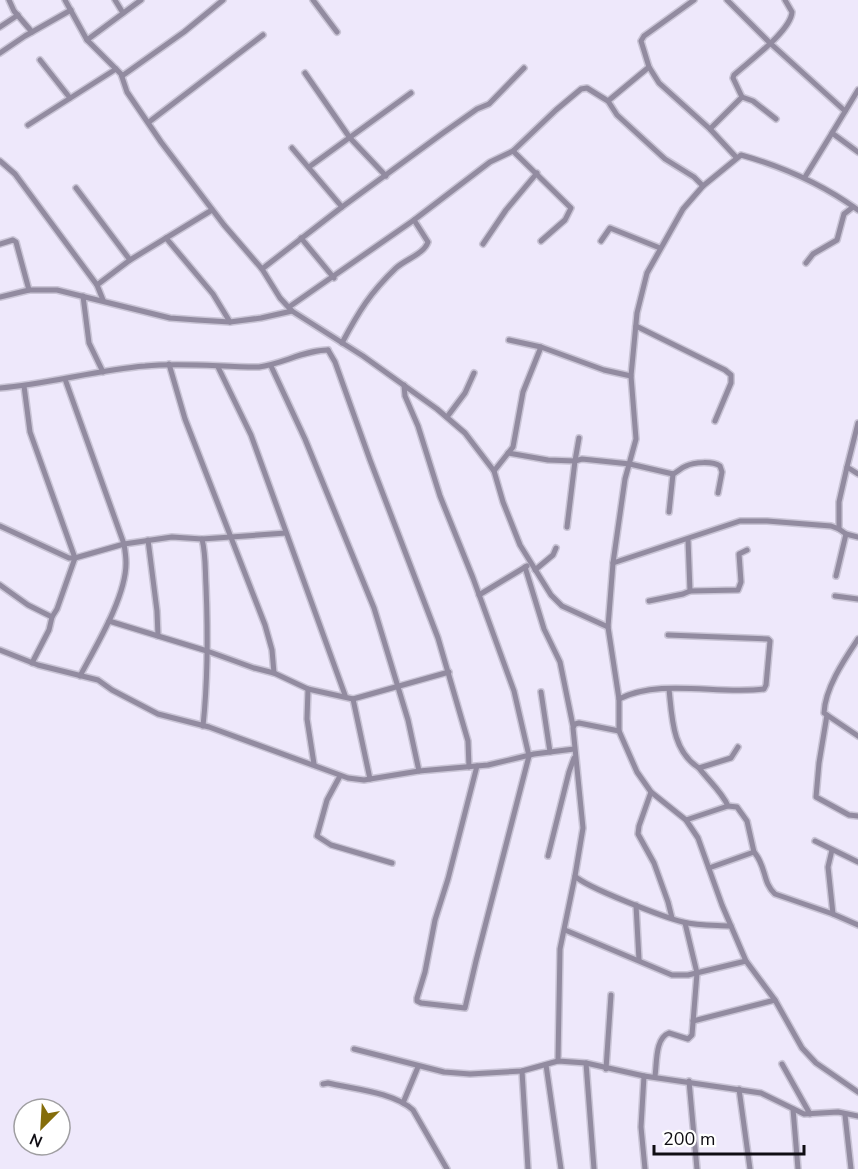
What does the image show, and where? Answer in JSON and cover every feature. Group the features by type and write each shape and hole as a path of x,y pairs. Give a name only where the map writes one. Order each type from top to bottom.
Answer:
{"street":[{"path":"9,0 32,32"},
{"path":"65,0 87,40 122,76 127,92 161,142 212,210 262,268 280,298 290,309 404,385 447,417 474,442 494,471 507,513 528,566 544,629 560,662 573,726 583,828 560,949 558,1061"},
{"path":"115,0 123,13"},
{"path":"87,40 141,0"},
{"path":"122,76 184,32 223,0"},
{"path":"314,0 337,32"},
{"path":"694,0 644,36 641,41 649,67 667,90 710,129 736,157"},
{"path":"727,0 770,43 845,111"},
{"path":"776,119 753,101 742,96 733,78 790,21 792,12 784,0"},
{"path":"0,53 71,10"},
{"path":"0,27 18,15"},
{"path":"149,122 264,35"},
{"path":"39,60 70,98"},
{"path":"608,101 649,67"},
{"path":"262,268 477,109 489,104 524,68"},
{"path":"28,125 116,69"},
{"path":"305,73 350,138 386,176"},
{"path":"0,297 29,290 57,290 170,318 230,322 261,318 290,309 490,162 513,151 555,110 581,89 587,88 608,101 617,115 665,159 694,177 703,186"},
{"path":"805,177 858,90"},
{"path":"309,167 411,93"},
{"path":"710,129 742,96"},
{"path":"832,133 858,152"},
{"path":"292,148 342,207"},
{"path":"513,151 571,208 566,220 541,241"},
{"path":"806,263 813,254 837,240 844,214 856,207 805,177 741,155 703,186 683,209 660,248 644,282 637,313 631,376 636,440 625,479 613,563 608,627 619,699 620,731 637,772 651,792 686,820 698,838 746,961 775,1000 808,1056 858,1092"},
{"path":"0,161 15,174 97,285 103,300"},
{"path":"483,244 506,210 537,173"},
{"path":"76,188 130,260"},
{"path":"97,285 130,260 212,210"},
{"path":"342,343 375,288 400,265 426,248 428,242 414,220"},
{"path":"601,242 610,228 660,248"},
{"path":"166,238 213,294 230,322"},
{"path":"301,238 334,278"},
{"path":"0,244 13,240 16,242 29,290"},
{"path":"83,296 89,343 103,372"},
{"path":"636,326 731,375 731,383 715,421"},
{"path":"328,350 335,338"},
{"path":"509,340 541,347 604,370 631,376"},
{"path":"494,471 513,447 523,392 541,347"},
{"path":"0,388 144,366 169,364 218,367 271,366 313,352 328,350"},
{"path":"328,350 336,362 449,672 468,741 469,767"},
{"path":"169,364 186,418 265,625 272,650 274,673"},
{"path":"271,366 305,439 374,608 398,686 419,771"},
{"path":"218,367 250,435 345,695"},
{"path":"447,417 465,393 474,373"},
{"path":"65,379 124,544 126,564 123,581 109,621 80,676"},
{"path":"404,385 405,396 418,426 440,496 514,691 530,756 465,1008 421,1003 417,1001 417,998 425,972 435,920 477,766"},
{"path":"24,386 30,432 75,558 49,630 32,663"},
{"path":"839,529 839,502 858,423"},
{"path":"567,527 579,438"},
{"path":"508,453 548,460 582,459 630,464 672,474 685,466 717,463 722,472 718,493"},
{"path":"847,467 858,474"},
{"path":"669,512 672,474"},
{"path":"613,563 740,521 767,520 839,529 846,534 858,537"},
{"path":"0,526 69,558 124,544 172,537 232,538 286,533"},
{"path":"836,576 846,534"},
{"path":"202,539 206,551 208,618 208,676 204,726"},
{"path":"148,540 158,636"},
{"path":"688,540 690,591"},
{"path":"535,570 553,555 556,549"},
{"path":"649,601 690,591 738,590 741,582 739,554 747,550"},
{"path":"479,595 528,566"},
{"path":"528,566 535,570 550,596 562,606 608,627"},
{"path":"0,585 28,605 52,617"},
{"path":"835,596 858,599"},
{"path":"109,621 274,673 308,689 338,696 345,695 353,699 449,672"},
{"path":"619,699 645,690 745,691 764,689 767,681 770,642 765,639 668,635"},
{"path":"858,639 824,703 824,713 858,736"},
{"path":"0,650 32,663 98,680 158,714 204,726 340,776 370,779 419,771 477,766 574,749"},
{"path":"308,689 307,719 314,765"},
{"path":"669,689 674,729 681,749 691,763 699,768 724,796 728,806"},
{"path":"540,692 550,752"},
{"path":"353,699 370,779"},
{"path":"827,715 816,797 849,815 858,816"},
{"path":"573,726 585,724 620,731"},
{"path":"699,768 731,758 738,747"},
{"path":"548,856 568,771 575,757"},
{"path":"340,776 327,800 317,836 331,845 392,863"},
{"path":"651,792 638,834 654,862 672,918"},
{"path":"686,820 728,806 737,807 747,821 754,852 761,860 769,888 775,894 858,925"},
{"path":"815,841 858,862"},
{"path":"832,850 828,867 833,914"},
{"path":"710,868 754,852"},
{"path":"575,876 591,886 686,923 731,926"},
{"path":"636,905 639,960"},
{"path":"655,1076 663,1036 669,1033 688,1039 691,1037 697,973 686,923"},
{"path":"565,930 672,975 697,973 746,961"},
{"path":"606,1069 611,994"},
{"path":"693,1021 775,1000"},
{"path":"354,1049 444,1072 470,1074 522,1071 558,1061 586,1064 644,1076 761,1093 793,1109 810,1114 838,1112 858,1116"},
{"path":"586,1064 594,1169"},
{"path":"782,1064 810,1114"},
{"path":"546,1065 561,1169"},
{"path":"403,1102 418,1066"},
{"path":"522,1071 528,1169"},
{"path":"644,1076 641,1127 645,1169"},
{"path":"688,1081 697,1169"},
{"path":"323,1084 328,1083 403,1102 413,1110 447,1169"},
{"path":"739,1089 750,1169"},
{"path":"793,1109 798,1169"},
{"path":"845,1115 851,1169"}]}
